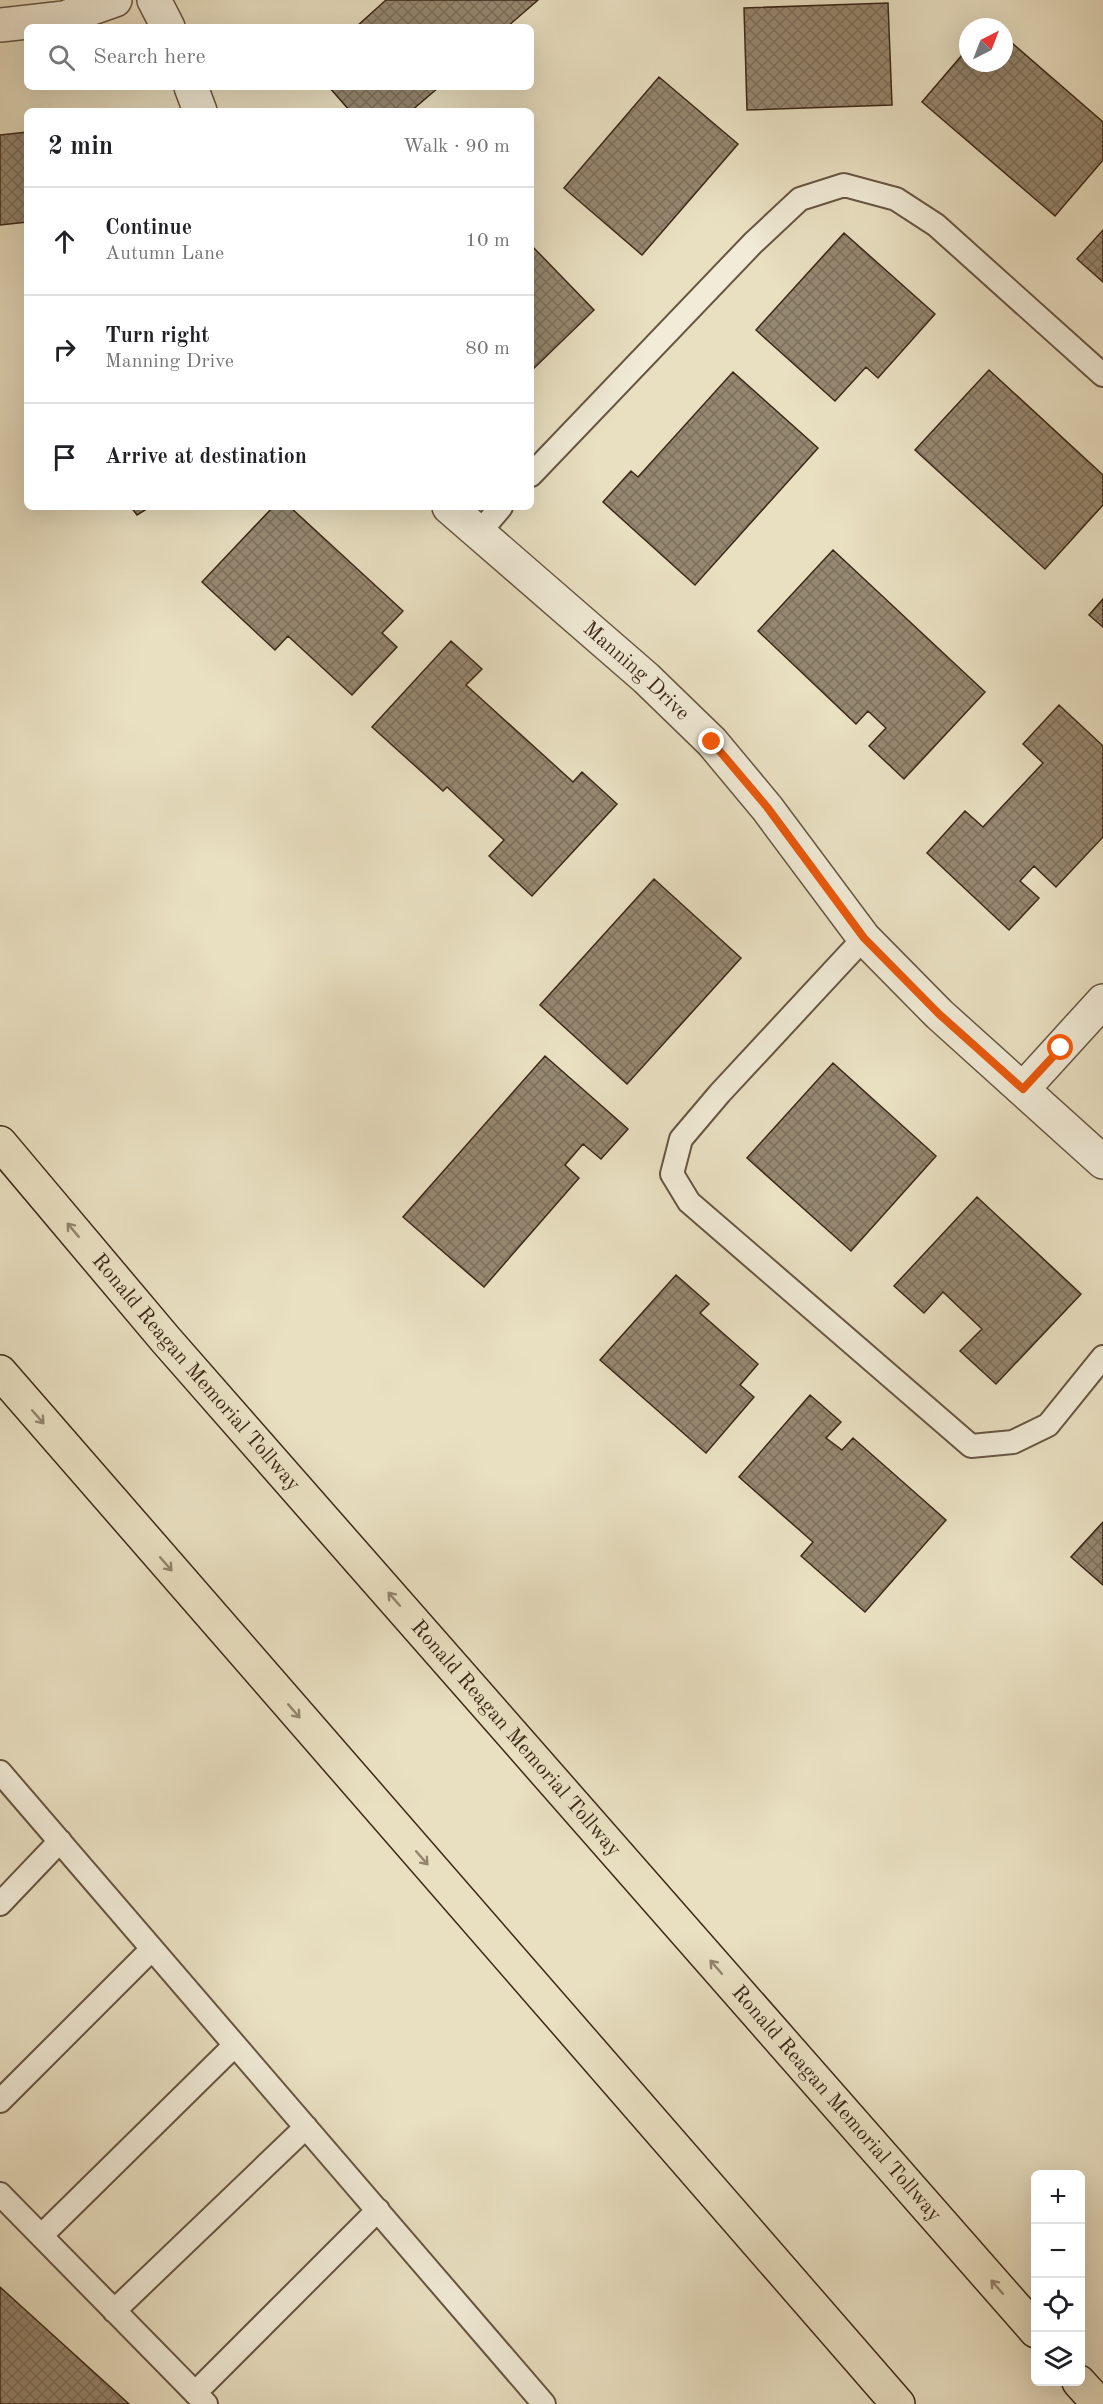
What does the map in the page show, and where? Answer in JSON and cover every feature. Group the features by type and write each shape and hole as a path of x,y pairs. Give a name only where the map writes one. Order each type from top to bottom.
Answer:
{"highway":[{"name":"Ronald Reagan Memorial Tollway","path":"0,1143 174,1349 1031,2326"},
{"path":"0,1372 898,2404"},
{"path":"1083,2386 1099,2404"}],"street":[{"path":"0,26 64,18 115,0"},
{"path":"154,0 166,24"},
{"path":"192,90 199,108"},
{"name":"Manning Drive","path":"451,510 646,678 712,742 767,807 864,938 939,1014 1103,1162"},
{"path":"1023,1089 1103,1001"}],"lane":[{"path":"534,472 776,221 800,200 844,185 896,199 936,225 1103,375"},
{"path":"478,534 498,510"},
{"path":"864,938 720,1092 681,1139 672,1174 689,1202 971,1446 1013,1442 1048,1425 1103,1357"},
{"path":"0,1772 544,2404"},
{"path":"0,1904 60,1841"},
{"path":"0,2101 152,1949"},
{"path":"41,2236 235,2045"},
{"path":"114,2311 306,2127"},
{"path":"0,2194 200,2398 378,2210"}],"building":[{"path":"386,0 538,0 510,24 359,24"},
{"path":"888,3 892,105 747,110 744,8"},
{"path":"1013,44 1103,122 1103,160 1055,216 922,102 959,59 959,72 1013,72"},
{"path":"659,77 738,144 642,255 564,188"},
{"path":"332,90 436,90 414,108 347,108"},
{"path":"24,132 24,222 0,225 0,135"},
{"path":"1103,230 1103,282 1077,259"},
{"path":"844,233 935,314 878,378 866,367 835,401 756,330"},
{"path":"534,248 594,310 534,368"},
{"path":"989,370 1103,475 1103,505 1045,569 915,450"},
{"path":"733,372 818,448 695,585 603,502 631,471 638,477"},
{"path":"133,510 145,510 137,515"},
{"path":"270,510 293,510 403,611 382,633 397,647 352,695 288,636 275,650 202,582"},
{"path":"833,550 985,692 904,779 869,746 886,728 868,711 856,724 758,631"},
{"path":"1103,599 1103,627 1089,615"},
{"path":"451,641 482,669 466,685 573,782 582,772 617,804 532,896 489,856 504,840 447,787 443,791 372,727"},
{"path":"1059,705 1103,746 1103,837 1056,887 1034,866 1020,881 1039,898 1009,930 927,853 965,811 983,827 1043,763 1023,744"},
{"path":"654,879 741,958 627,1084 540,1005"},
{"path":"545,1056 628,1129 601,1159 583,1144 565,1165 579,1178 484,1287 403,1217"},
{"path":"833,1063 936,1156 851,1251 747,1158"},
{"path":"977,1197 1081,1294 996,1384 960,1351 982,1329 943,1292 924,1313 894,1286"},
{"path":"676,1275 709,1304 700,1313 758,1364 740,1385 754,1397 706,1453 600,1360"},
{"path":"810,1395 841,1422 826,1438 842,1450 853,1438 946,1520 865,1612 801,1556 813,1542 739,1477"},
{"path":"1103,1522 1103,1585 1071,1557"},
{"path":"0,2287 129,2404 0,2404"}],"route":[{"path":"712,742 767,807 864,938 939,1014 1023,1089 1061,1048"}]}
